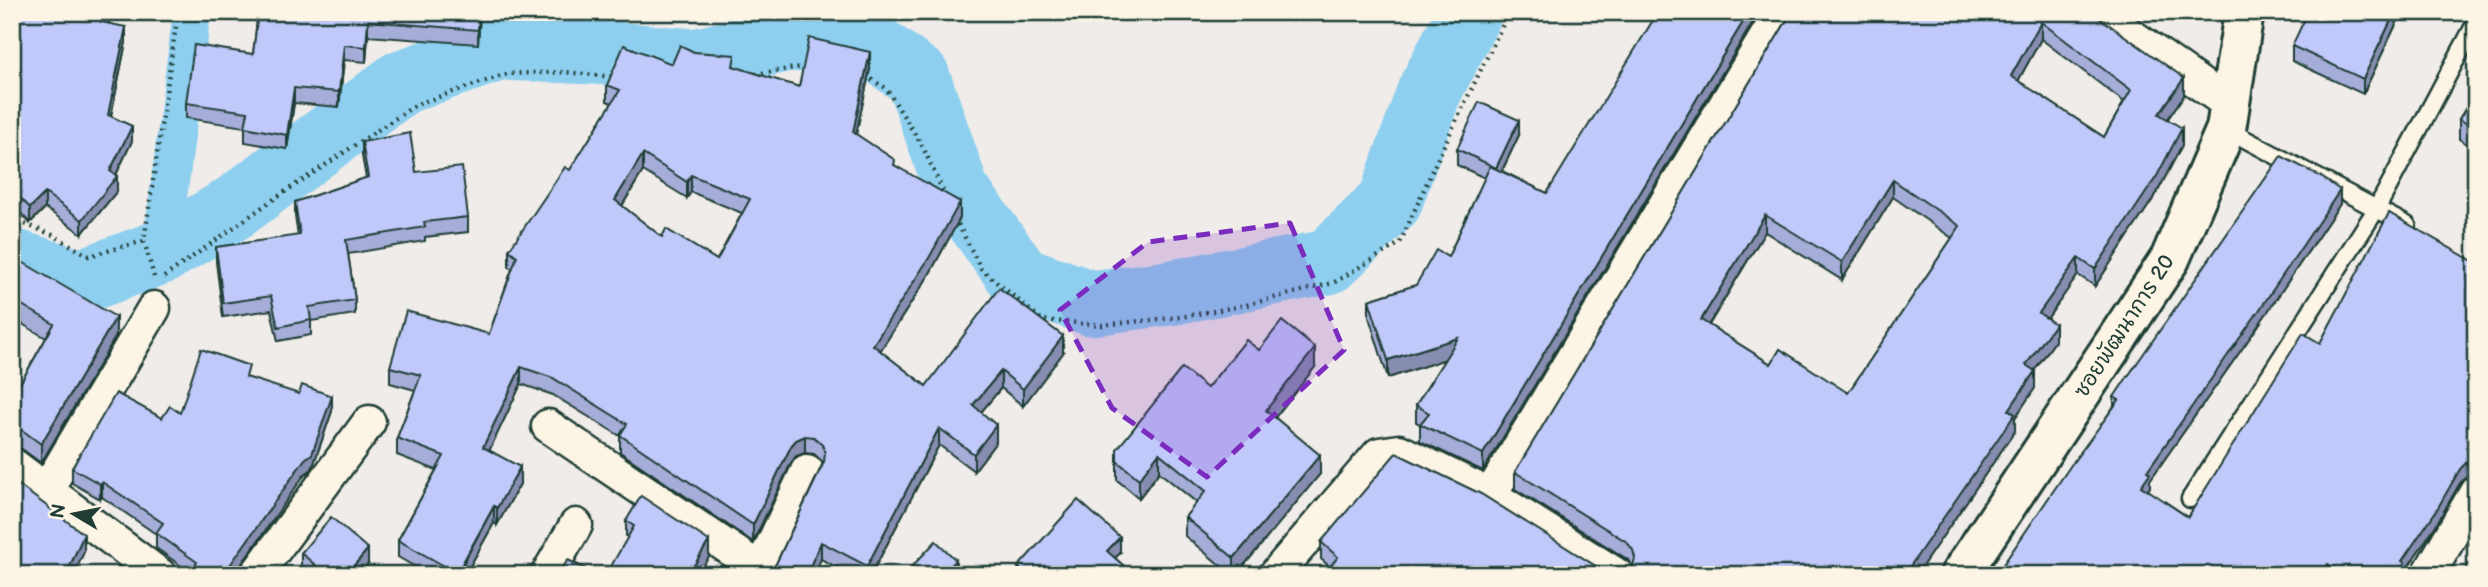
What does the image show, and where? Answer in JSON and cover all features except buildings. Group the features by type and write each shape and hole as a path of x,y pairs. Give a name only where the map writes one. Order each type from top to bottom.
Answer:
{"street":[{"path":"1490,495 1781,12"},
{"path":"2098,12 2228,117"},
{"name":"ซอยพัฒนาการ 20","path":"1961,575 2170,259 2228,117 2244,12"},
{"path":"47,489 154,308"},
{"path":"256,575 369,422"},
{"path":"548,426 759,572 807,471"},
{"path":"1275,575 1379,454 1399,451 1490,495 1617,575"},
{"path":"12,464 160,575"},
{"path":"2428,575 2476,492"},
{"path":"547,575 576,525"}],"lane":[{"path":"2190,499 2377,208 2475,24"},
{"path":"2228,117 2421,233"}],"path":[{"path":"178,12 144,241 156,283 271,201 418,104 507,74 565,72 619,77"},
{"path":"954,215 981,270 1042,320 1102,325 1181,317 1246,305 1333,283 1400,243 1509,12"},
{"path":"751,75 815,65"},
{"path":"863,75 886,88 923,147 948,204"},
{"path":"12,219 53,236 89,256 144,241"}],"highlighted area":[{"path":"1290,223 1344,350 1207,477 1112,408 1060,310 1148,242"}],"waterway":[{"path":"161,252 192,12"},
{"path":"12,261 80,282 161,252 235,207 402,82 501,48 594,52 695,61 788,39 869,43 918,78 957,191 1020,278 1091,303 1169,293 1328,262 1390,202 1429,92 1470,12"}]}
